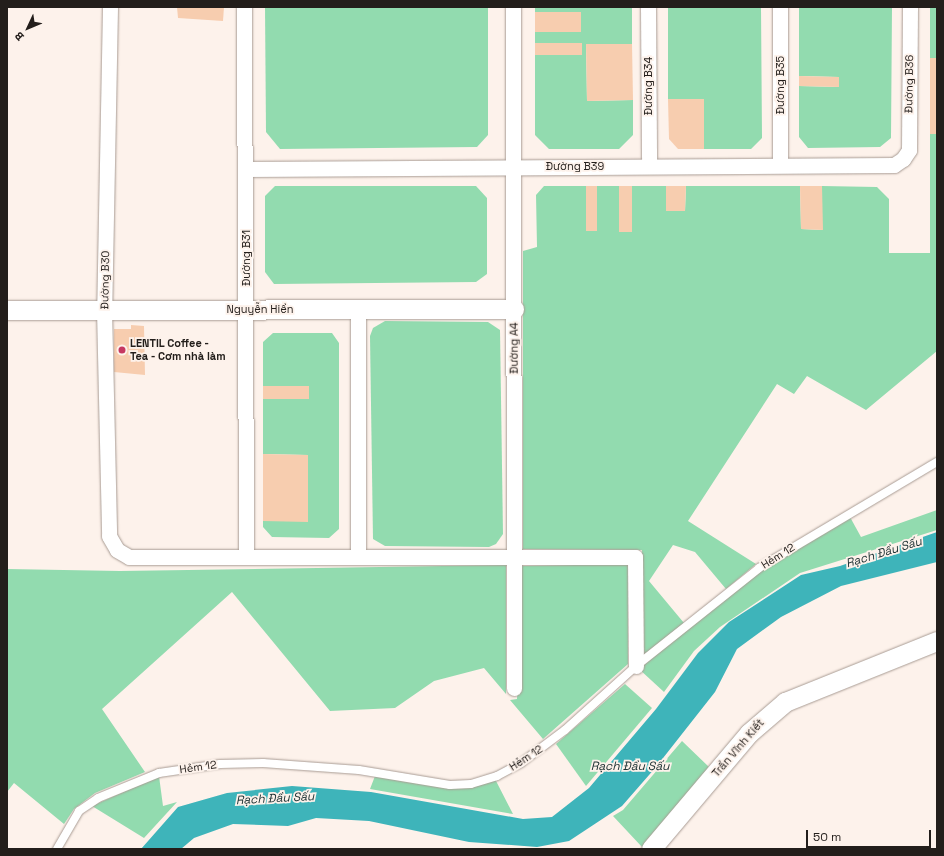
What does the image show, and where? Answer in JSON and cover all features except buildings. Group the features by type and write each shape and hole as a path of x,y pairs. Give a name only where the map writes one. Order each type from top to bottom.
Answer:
{"street":[{"name":"Đường B30","path":"110,7 104,309 109,536 117,550 129,556 246,556"},
{"name":"Đường B31","path":"244,7 246,169 246,556"},
{"name":"Đường A4","path":"513,7 514,688"},
{"name":"Đường B34","path":"648,7 649,166"},
{"name":"Đường B35","path":"780,7 780,164"},
{"name":"Đường B36","path":"903,159 909,150 910,7"},
{"name":"Đường B39","path":"246,169 780,164 894,165 903,159"},
{"path":"358,309 358,557"},
{"name":"Nguyễn Hiền","path":"7,310 514,309"},
{"path":"246,556 635,557 636,666"},
{"name":"Trần Vĩnh Kiết","path":"651,849 749,733 785,702 937,641"}],"lane":[{"name":"Hẻm 12","path":"57,849 78,811 98,798 159,773 220,764 263,763 359,770 450,785 471,784 497,776 548,744 636,666 759,568 937,462"}],"green space":[{"path":"265,7 488,7 488,135 477,147 280,149 266,132"},
{"path":"535,7 632,7 632,44 586,44 587,101 633,100 633,135 619,149 549,149 535,135 535,55 582,55 582,43 535,43 535,32 581,32 581,12 535,12"},
{"path":"668,7 761,7 762,138 751,149 704,149 704,99 668,99"},
{"path":"799,7 892,7 891,138 880,147 808,148 799,137 799,86 839,87 839,77 799,76"},
{"path":"930,7 937,7 937,58 930,58"},
{"path":"930,134 937,134 937,351 866,410 807,376 794,394 777,384 688,521 756,564 726,589 695,552 673,545 649,581 684,623 644,655 642,550 523,549 523,251 537,247 536,195 544,186 586,186 586,231 597,231 597,186 619,186 619,231 632,232 632,186 666,186 666,211 685,211 686,186 800,186 801,229 822,230 822,186 877,187 889,199 889,253 930,253"},
{"path":"275,186 476,186 487,198 487,274 476,282 274,284 265,272 265,196"},
{"path":"385,321 488,322 500,330 503,534 496,544 489,547 385,546 373,539 370,336 373,328"},
{"path":"273,333 332,333 339,343 339,529 329,538 272,537 263,527 263,521 308,521 308,455 263,454 263,399 309,399 309,386 263,386 263,342"},
{"path":"937,510 937,530 800,573 720,627 694,651 664,692 639,669 759,572 850,517 861,537"},
{"path":"628,564 628,664 543,739 510,700 517,699 521,566"},
{"path":"506,565 506,694 484,668 434,681 395,708 330,711 232,592 102,709 145,772 95,793 74,809 64,824 14,783 7,792 7,569 120,571"},
{"path":"625,684 652,708 586,786 556,744"},
{"path":"682,741 709,767 642,847 613,816 623,810"},
{"path":"159,776 163,806 177,802 144,838 92,806"},
{"path":"375,776 451,788 495,779 513,814 370,789"}],"water":[{"name":"Rạch Đầu Sấu","path":"937,532 937,562 841,586 781,617 737,649 715,692 656,767 622,806 569,841 537,847 469,842 369,821 316,818 288,826 233,824 194,838 181,849 141,849 178,807 227,793 292,786 371,792 523,819 552,817 589,788 656,709 698,653 729,622 801,575 840,566"}],"place":[{"name":"LENTIL Coffee - Tea - Cơm nhà làm","path":"122,350"}]}
